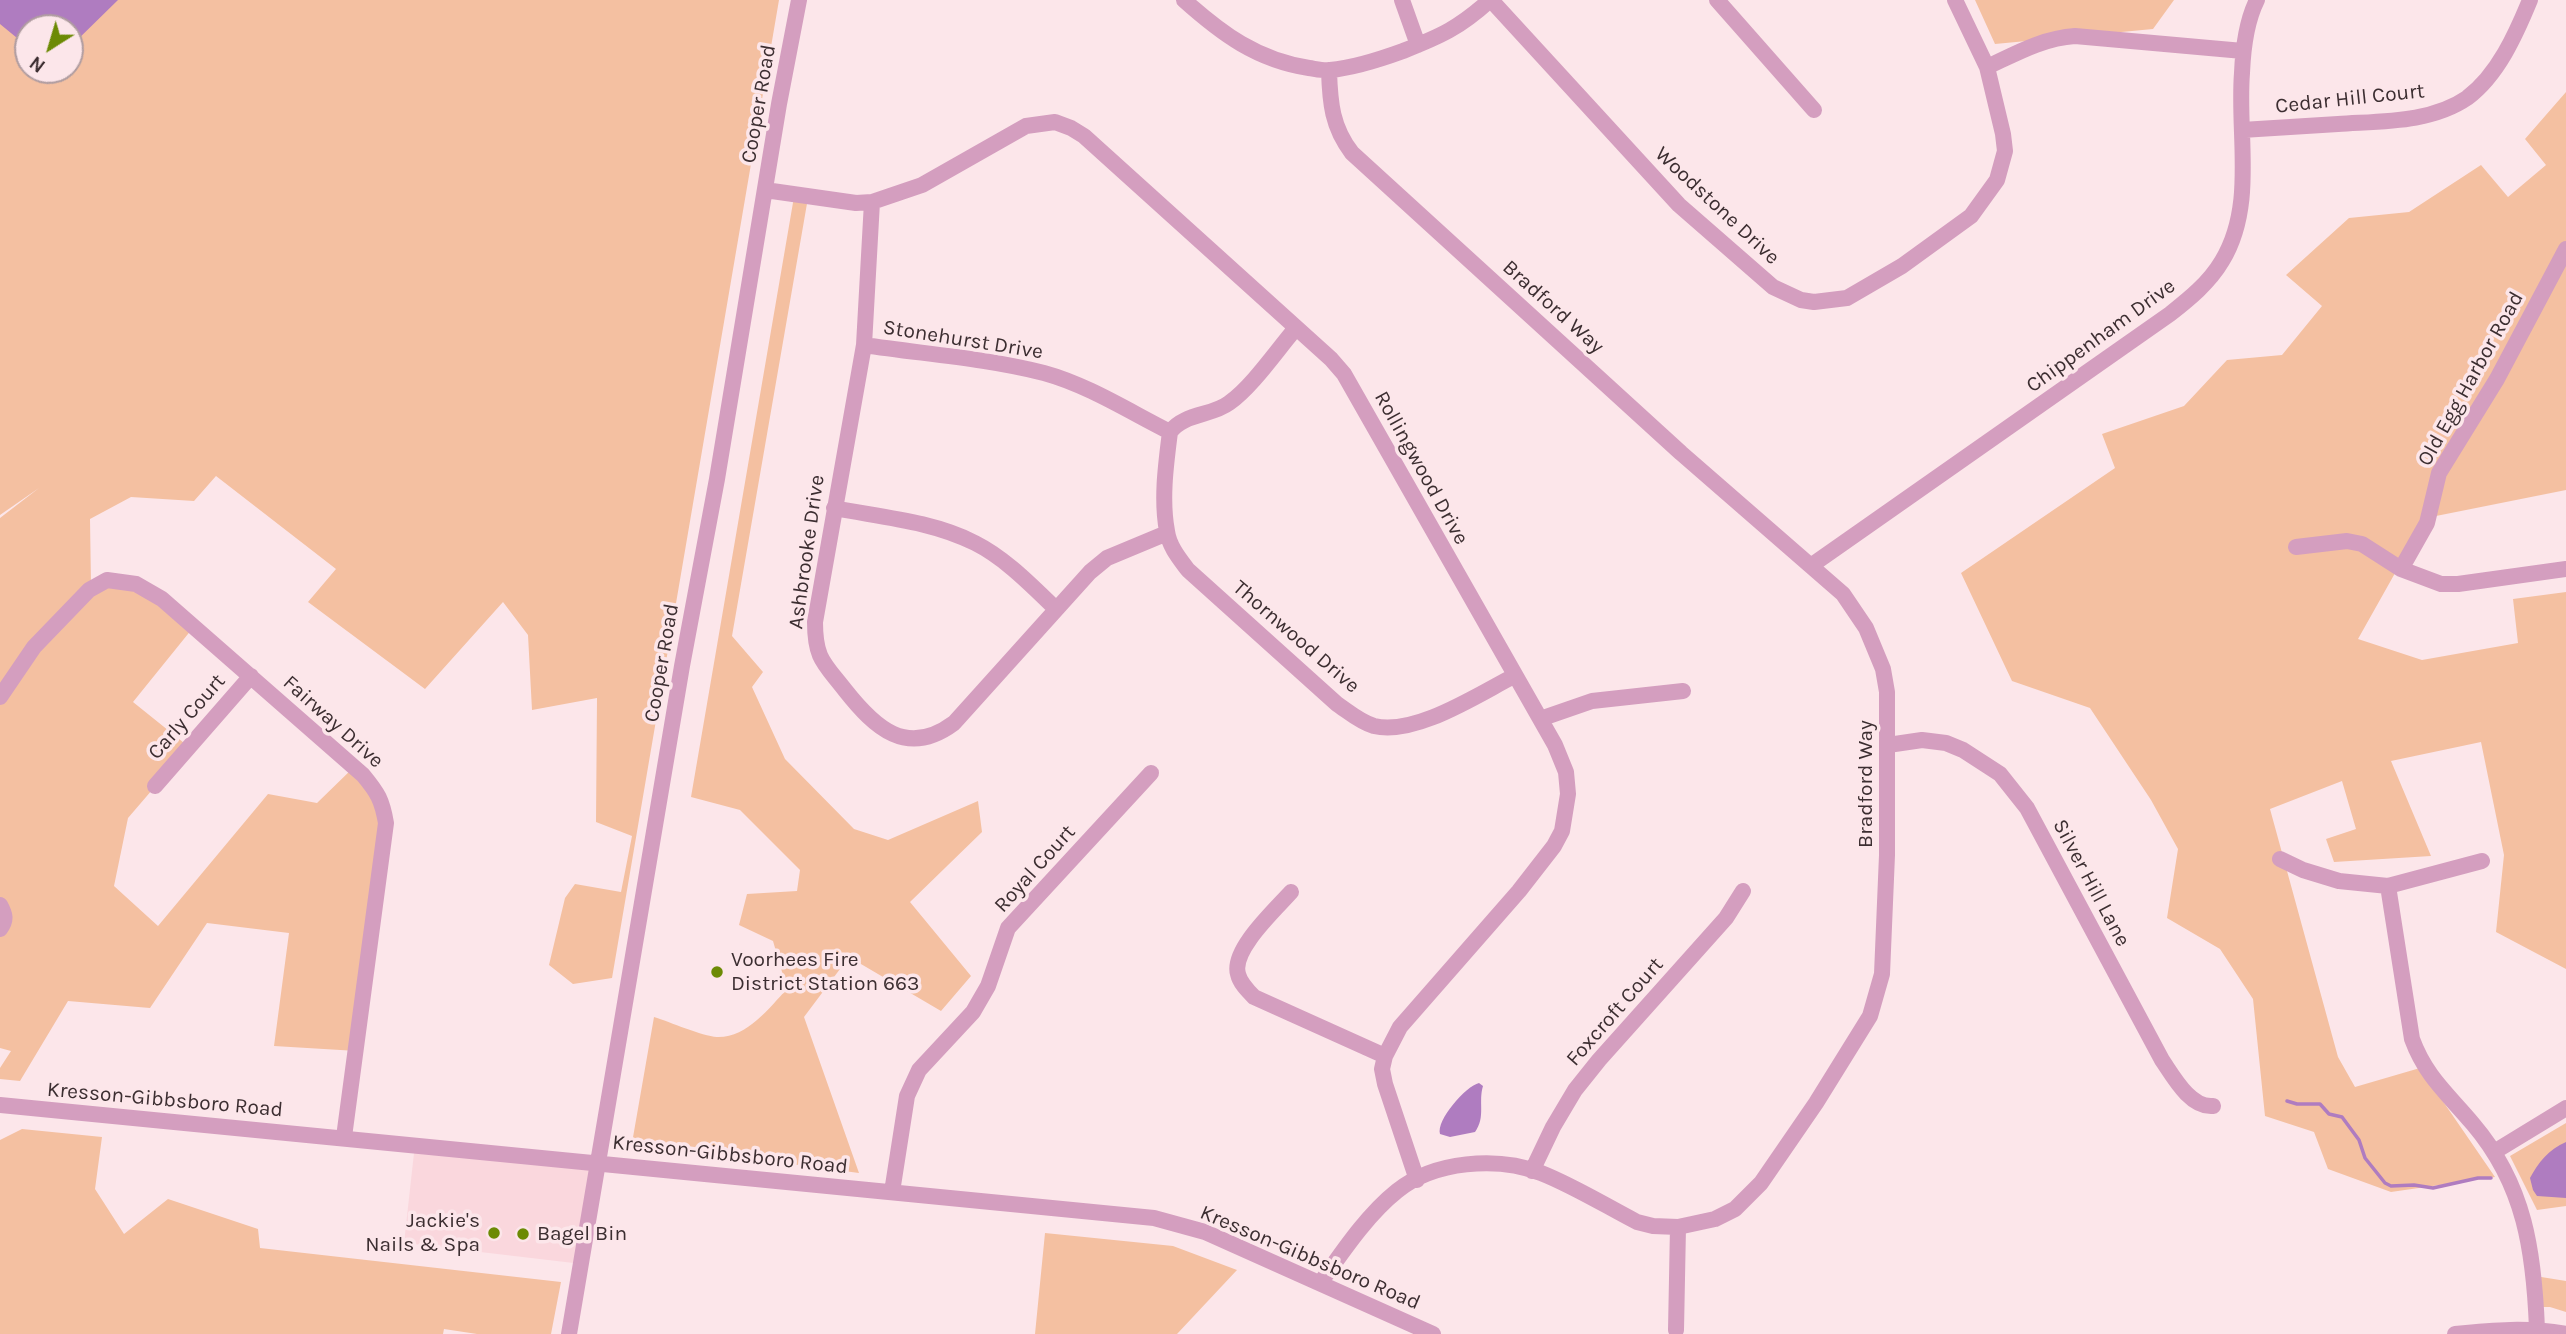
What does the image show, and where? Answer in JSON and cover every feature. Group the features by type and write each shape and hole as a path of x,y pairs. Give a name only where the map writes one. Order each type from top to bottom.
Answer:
{"street":[{"name":"Cooper Road","path":"569,1334 799,0"},
{"path":"1184,0 1219,31 1260,55 1289,65 1329,71 1383,58 1435,40 1468,20 1491,0"},
{"path":"1402,0 1419,45"},
{"name":"Woodstone Drive","path":"1491,0 1679,205 1773,287 1801,300 1814,302 1836,300 1861,291 1902,266 1971,216 1997,180 2005,151 1986,67 1955,0"},
{"path":"1717,0 1814,110"},
{"name":"Chippenham Drive","path":"1812,565 2196,293 2221,263 2237,227 2242,195 2243,51 2257,0"},
{"name":"Cedar Hill Court","path":"2242,130 2412,118 2450,108 2477,89 2496,65 2515,35 2530,0"},
{"path":"1986,67 2030,47 2061,37 2075,36 2243,51"},
{"name":"Bradford Way","path":"1321,1282 1371,1218 1397,1191 1417,1180 1466,1164 1494,1164 1532,1171 1637,1222 1653,1226 1678,1227 1715,1219 1735,1209 1761,1183 1816,1103 1870,1016 1882,974 1888,745 1887,692 1876,651 1866,628 1843,594 1681,453 1352,153 1334,123 1330,105 1329,71"},
{"name":"Rollingwood Drive","path":"765,190 856,203 872,202 922,185 1026,126 1055,122 1084,136 1331,359 1344,374 1555,745 1566,772 1568,794 1562,831 1519,891 1400,1027 1385,1056"},
{"name":"Ashbrooke Drive","path":"872,202 864,345 815,622 818,655 866,717 888,732 918,739 932,737 944,730 954,723 1090,572 1107,558 1167,533"},
{"name":"Old Egg Harbor Road","path":"2401,569 2427,523 2439,473 2497,379 2566,249"},
{"path":"1170,432 1184,421 1228,405 1296,328"},
{"name":"Stonehurst Drive","path":"864,345 1046,374 1084,389 1170,432"},
{"name":"Thornwood Drive","path":"1170,432 1165,469 1167,533 1175,553 1188,570 1337,704 1372,726 1386,728 1414,725 1514,676"},
{"path":"834,508 928,526 960,536 994,555 1055,608"},
{"path":"2296,547 2347,541 2362,544 2401,569 2441,584 2566,569"},
{"name":"Fairway Drive","path":"0,697 34,647 89,590 107,580 145,587 251,676 363,775 378,792 383,803 385,836 344,1137"},
{"name":"Carly Court","path":"155,786 251,676"},
{"path":"1539,719 1592,701 1683,691"},
{"name":"Silver Hill Lane","path":"1888,745 1922,740 1946,743 1982,761 2000,774 2027,808 2162,1060 2180,1086 2195,1100 2205,1107 2213,1106"},
{"name":"Royal Court","path":"892,1192 907,1096 919,1070 973,1012 988,986 1008,928 1151,773"},
{"path":"2280,859 2303,870 2339,881 2388,886 2482,861"},
{"path":"2388,886 2403,992 2418,1057 2438,1087 2494,1152 2511,1183 2530,1241 2537,1329"},
{"name":"Foxcroft Court","path":"1532,1171 1575,1090 1726,918 1743,891"},
{"path":"1291,892 1249,940 1237,964 1238,975 1243,986 1254,997 1385,1056 1382,1069 1385,1084 1417,1180"},
{"path":"0,905 5,913 5,923 0,929"},
{"name":"Kresson-Gibbsboro Road","path":"0,1105 1154,1218 1205,1232 1433,1334"},
{"path":"2494,1152 2566,1108"},
{"path":"1676,1330 1678,1227"},
{"path":"2455,1334 2502,1329 2537,1329 2566,1334"}],"shaded area":[{"path":"0,0 118,0 84,33 84,14 14,14 14,36 0,24"},
{"path":"110,0 779,0 612,978 573,984 549,965 565,898 575,884 621,892 632,836 596,822 597,698 532,710 528,635 503,602 425,689 308,602 336,569 216,476 194,501 131,497 90,519 91,586 134,585 192,629 133,702 189,747 128,818 114,886 158,926 268,794 317,803 354,767 388,824 357,1051 274,1046 289,933 207,923 150,1008 68,1001 20,1081 0,1079 0,1068 11,1051 0,1048 0,518 39,488 0,515 0,18 14,28 14,84 84,84 84,27"},
{"path":"1975,0 2174,0 2153,29 1995,44"},
{"path":"2566,92 2566,490 2426,518 2358,639 2422,660 2518,643 2513,599 2566,592 2566,969 2496,932 2504,855 2481,742 2391,761 2431,856 2334,862 2326,839 2356,829 2342,781 2270,809 2338,1057 2355,1087 2420,1068 2495,1177 2391,1192 2328,1169 2314,1132 2265,1116 2253,999 2220,949 2167,918 2178,849 2151,800 2090,708 2012,681 1961,573 2115,468 2102,434 2184,406 2227,360 2282,355 2322,306 2286,275 2349,218 2409,212 2481,165 2508,197 2546,165 2525,139"},
{"path":"795,191 809,192 732,636 763,672 752,687 785,759 854,829 888,840 978,801 982,832 910,902 971,976 941,1011 849,957 804,1017 859,1173 632,1143 654,1017 703,1034 728,1036 748,1027 787,989 773,941 739,925 747,894 797,891 800,870 740,810 691,797"},
{"path":"1479,1083 1483,1086 1481,1115 1475,1132 1450,1137 1440,1134 1443,1121 1453,1104 1473,1085"},
{"path":"2566,1123 2566,1206 2537,1210 2510,1156"},
{"path":"22,1129 102,1137 95,1189 124,1234 168,1199 258,1229 260,1248 561,1282 551,1334 477,1334 444,1329 443,1334 0,1334 0,1140"},
{"path":"2566,1142 2566,1198 2537,1196 2530,1178 2554,1148"},
{"path":"415,1144 599,1162 582,1264 404,1243"},
{"path":"1045,1233 1173,1246 1237,1270 1177,1334 1035,1334"},
{"path":"2535,1276 2566,1281 2566,1312 2550,1307 2536,1307"}],"waterway":[{"path":"2287,1101 2320,1104 2329,1114 2342,1117 2359,1140 2365,1158 2385,1183 2391,1186 2433,1188 2478,1178 2491,1178"}],"place":[{"name":"Voorhees Fire District Station 663","path":"717,972"},
{"name":"Jackie's Nails & Spa","path":"494,1233"},
{"name":"Bagel Bin","path":"523,1234"}]}
